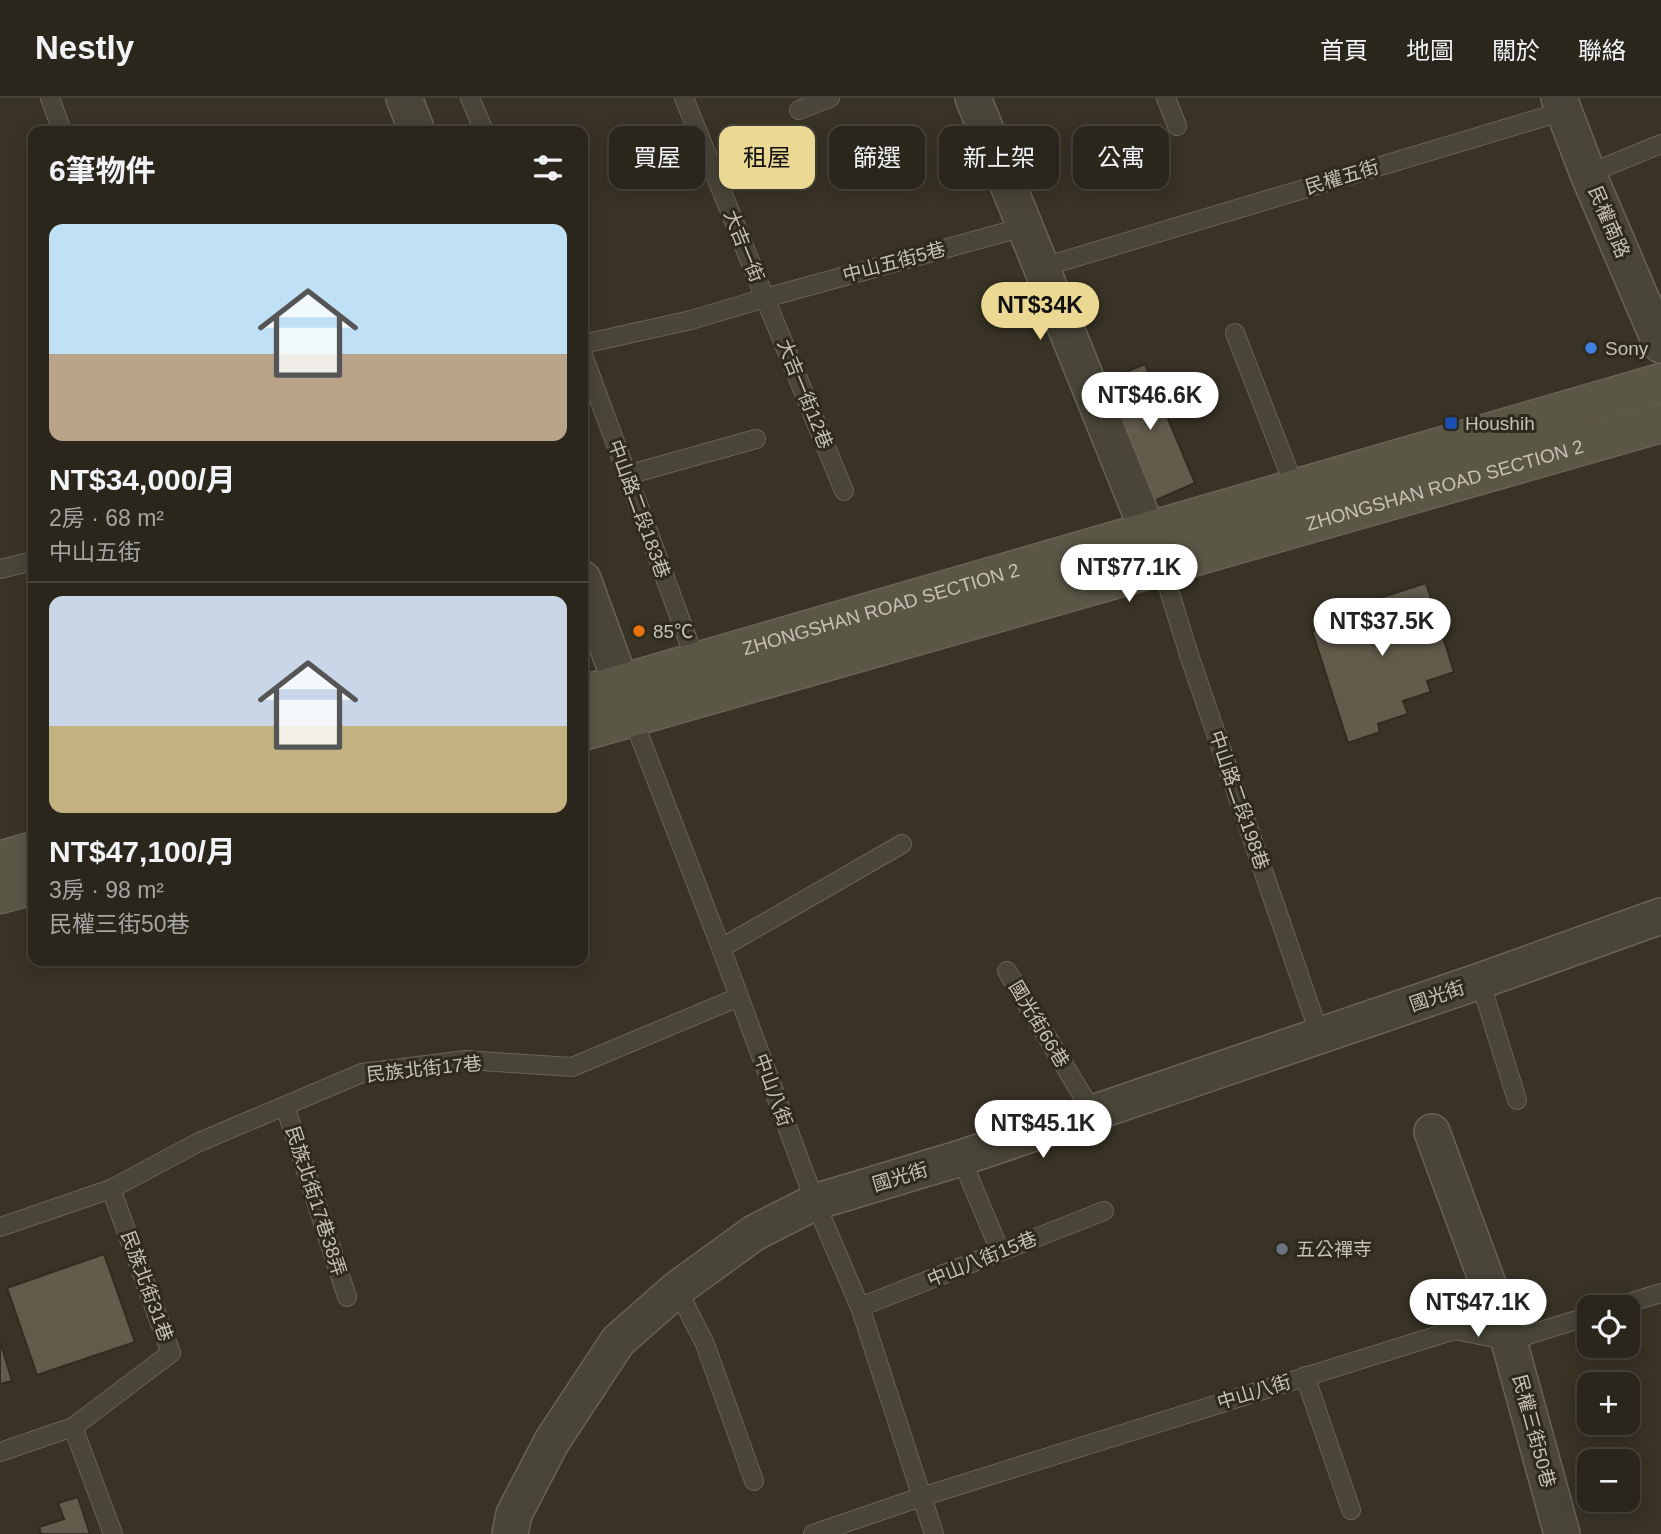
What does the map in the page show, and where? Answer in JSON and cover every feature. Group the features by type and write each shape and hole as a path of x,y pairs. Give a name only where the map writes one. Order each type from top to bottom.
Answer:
{"main road":[{"name":"ZHONGSHAN ROAD SECTION 2","path":"588,696 626,701 1154,548 1295,488 1661,383"},
{"name":"ZHONGSHAN ROAD SECTION 2","path":"588,728 626,701 696,662 1661,423"},
{"path":"0,861 28,853"},
{"path":"0,894 28,886"}],"street":[{"path":"404,98 415,126"},
{"path":"973,98 1154,548"},
{"name":"民權南路","path":"1562,104 1588,174 1661,345"},
{"path":"588,593 626,701"},
{"name":"國光街","path":"510,1534 514,1514 552,1441 618,1341 677,1289 754,1233 815,1202 961,1158 1480,981 1661,916"},
{"name":"民權三街50巷","path":"1432,1132 1509,1341 1562,1534"}],"lane":[{"path":"50,98 60,126"},
{"path":"470,98 482,126"},
{"name":"大吉一街","path":"588,343 691,320 765,298 684,98"},
{"path":"799,110 830,98"},
{"path":"1166,98 1177,126"},
{"name":"民權五街","path":"1040,268 1562,104"},
{"path":"1588,174 1661,144"},
{"name":"中山五街5巷","path":"765,298 1024,227"},
{"name":"大吉一街12巷","path":"765,298 844,491"},
{"path":"1235,333 1295,488"},
{"name":"中山路二段183巷","path":"588,369 696,662"},
{"path":"626,475 756,439"},
{"name":"中山路二段198巷","path":"1154,548 1320,1036"},
{"path":"0,569 28,562"},
{"name":"中山八街","path":"626,701 815,1202 860,1307 934,1534"},
{"path":"721,948 902,844"},
{"name":"國光街66巷","path":"1007,971 1093,1113"},
{"path":"1480,981 1517,1100"},
{"name":"民族北街17巷","path":"0,1227 111,1189 197,1143 362,1073 466,1060 572,1067 739,997"},
{"name":"民族北街17巷38弄","path":"285,1106 347,1297"},
{"path":"961,1158 1000,1251"},
{"name":"民族北街31巷","path":"0,1452 73,1427 171,1353 111,1189"},
{"name":"中山八街15巷","path":"860,1307 1104,1211"},
{"path":"677,1289 705,1344 754,1481"},
{"path":"1640,1299 1661,1293"},
{"name":"中山八街","path":"921,1497 1455,1330 1509,1341 1577,1319"},
{"path":"1305,1376 1351,1510"},
{"path":"73,1427 113,1534"},
{"path":"813,1534 921,1497"}],"building":[{"path":"1145,364 1195,483 1154,501 1104,381"},
{"path":"1426,583 1454,672 1427,681 1431,692 1403,701 1408,714 1378,724 1380,732 1348,743 1312,631 1339,623 1336,612"},
{"path":"104,1254 135,1342 37,1375 7,1288"},
{"path":"0,1341 12,1381 0,1384"},
{"path":"78,1497 90,1534 41,1534 39,1527 64,1519 58,1503"}],"place":[{"name":"Sony","path":"1591,348"},
{"name":"Houshih","path":"1451,423"},
{"name":"85℃","path":"639,631"},
{"name":"五公禪寺","path":"1282,1249"}]}
